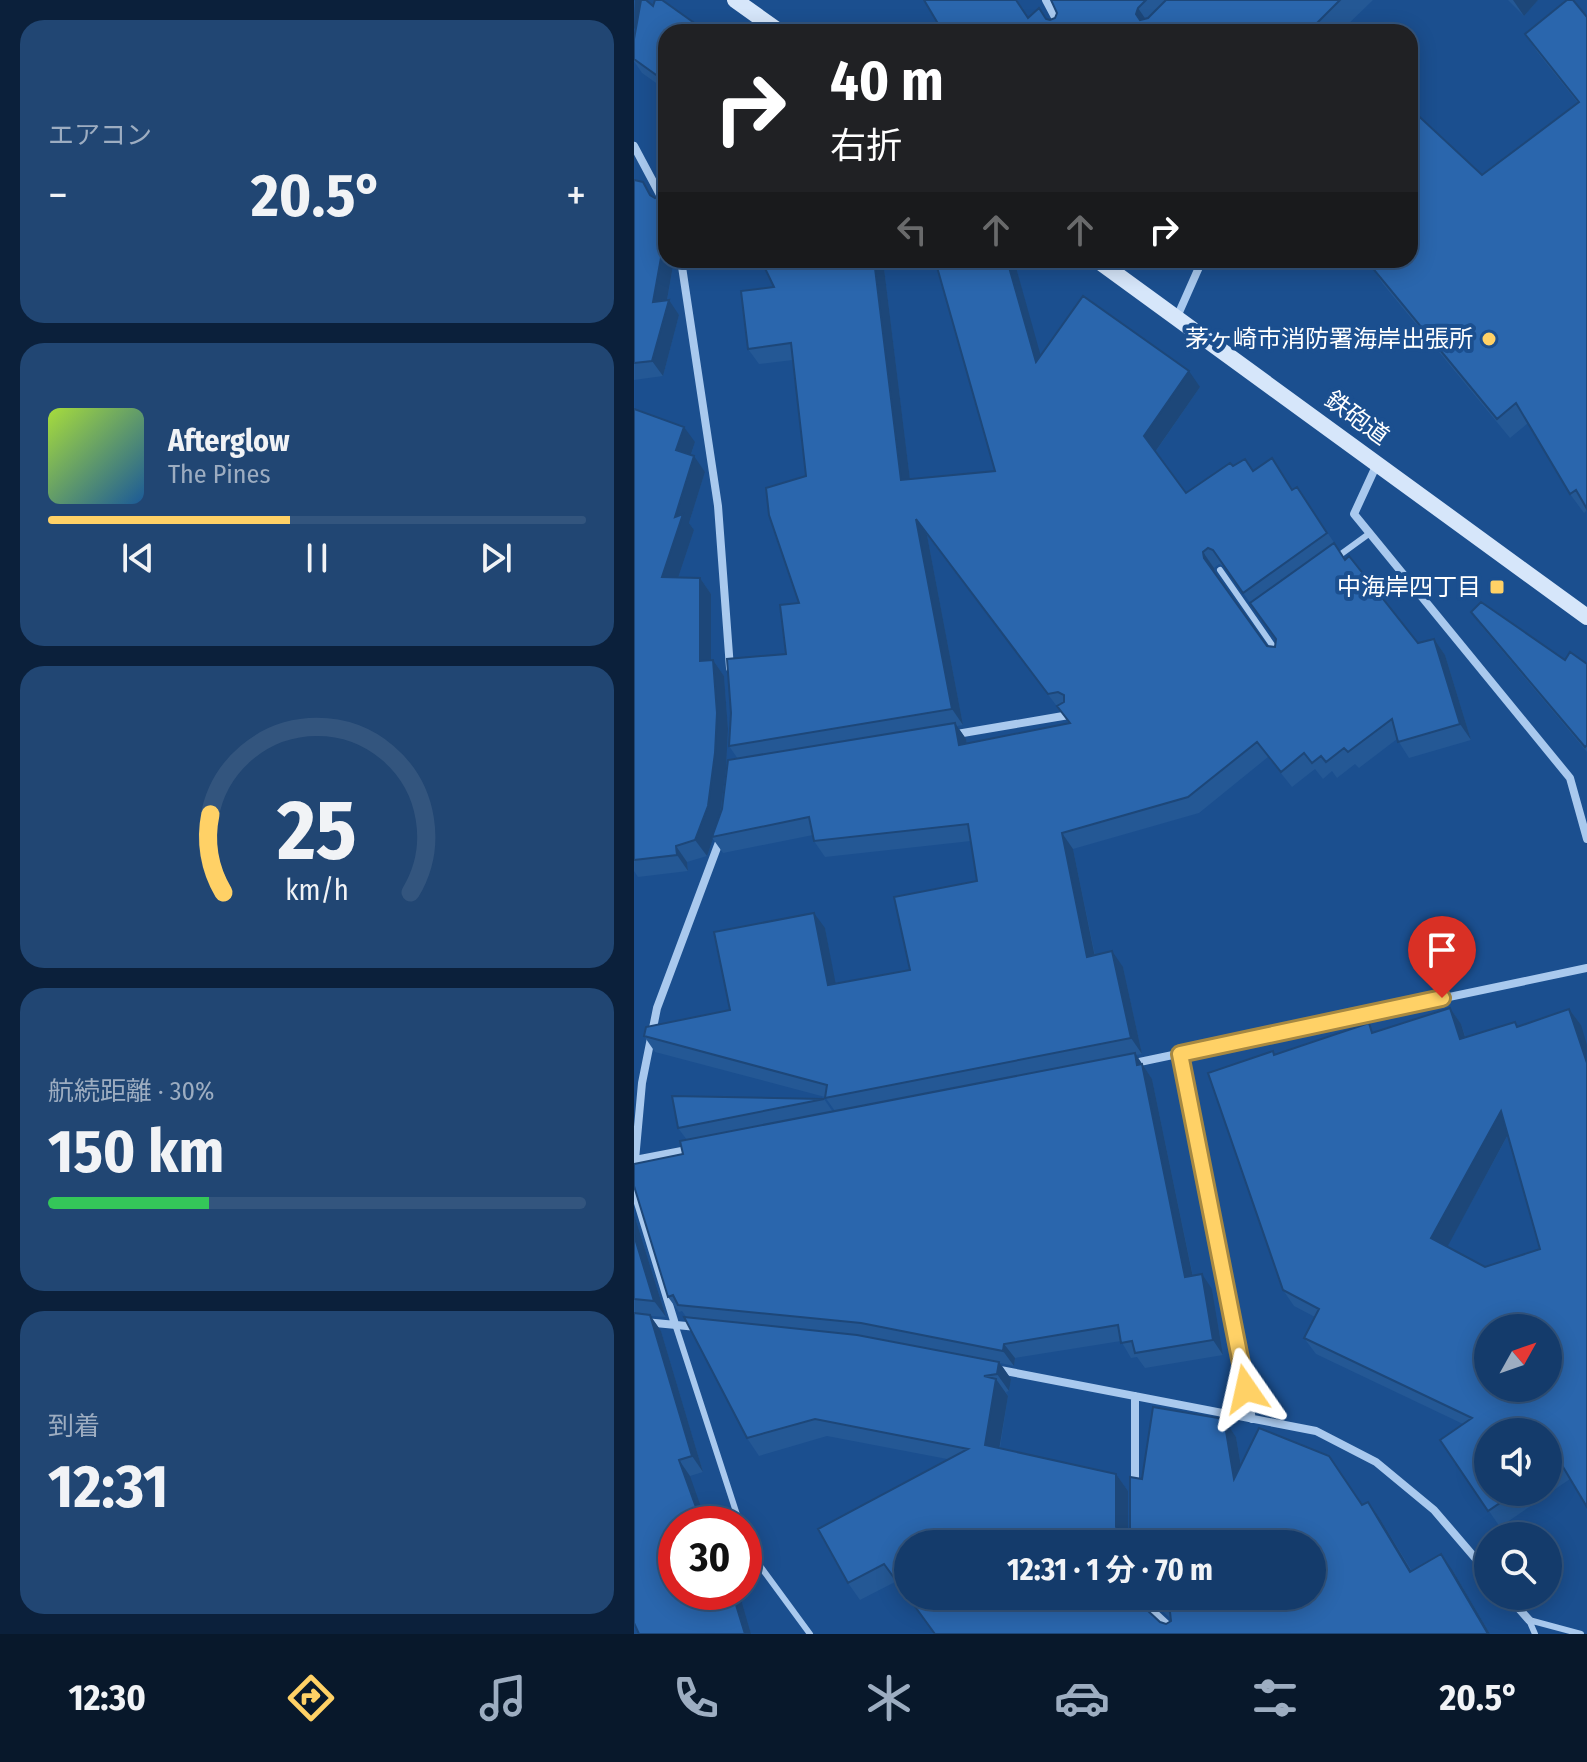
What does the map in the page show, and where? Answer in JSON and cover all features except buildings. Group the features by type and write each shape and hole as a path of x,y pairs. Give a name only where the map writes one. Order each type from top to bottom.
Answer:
{"street":[{"path":"735,0 769,24"},
{"path":"1046,0 1059,24"},
{"path":"634,146 658,191"},
{"path":"682,268 718,506 731,685"},
{"name":"鉄砲道","path":"1108,268 1587,617"},
{"path":"1177,317 1199,268"},
{"path":"1378,463 1354,514 1570,778 1587,839"},
{"path":"947,735 1069,715"},
{"path":"675,1324 637,1200 635,1160 642,1083 657,1008 726,824"},
{"path":"1118,1066 1587,968"},
{"path":"1180,1054 1252,1419"},
{"path":"635,1160 698,1148"},
{"path":"634,1321 705,1328"},
{"path":"979,1366 1316,1431 1376,1462 1434,1510 1474,1557"},
{"path":"1135,1396 1135,1500"},
{"path":"1151,1610 1177,1634"},
{"path":"1520,1610 1529,1620"}],"lane":[{"path":"1331,561 1370,533"},
{"path":"1220,570 1282,658"},
{"path":"1253,617 1266,608"},
{"path":"675,1324 734,1506"},
{"path":"762,1569 810,1634"},
{"path":"1529,1620 1535,1634"},
{"path":"1529,1620 1581,1634"}],"place":[{"name":"茅ヶ崎市消防署海岸出張所","path":"1489,339"},
{"name":"中海岸四丁目","path":"1497,587"}],"route":[{"path":"1246,1389 1180,1054 1442,998"}]}
